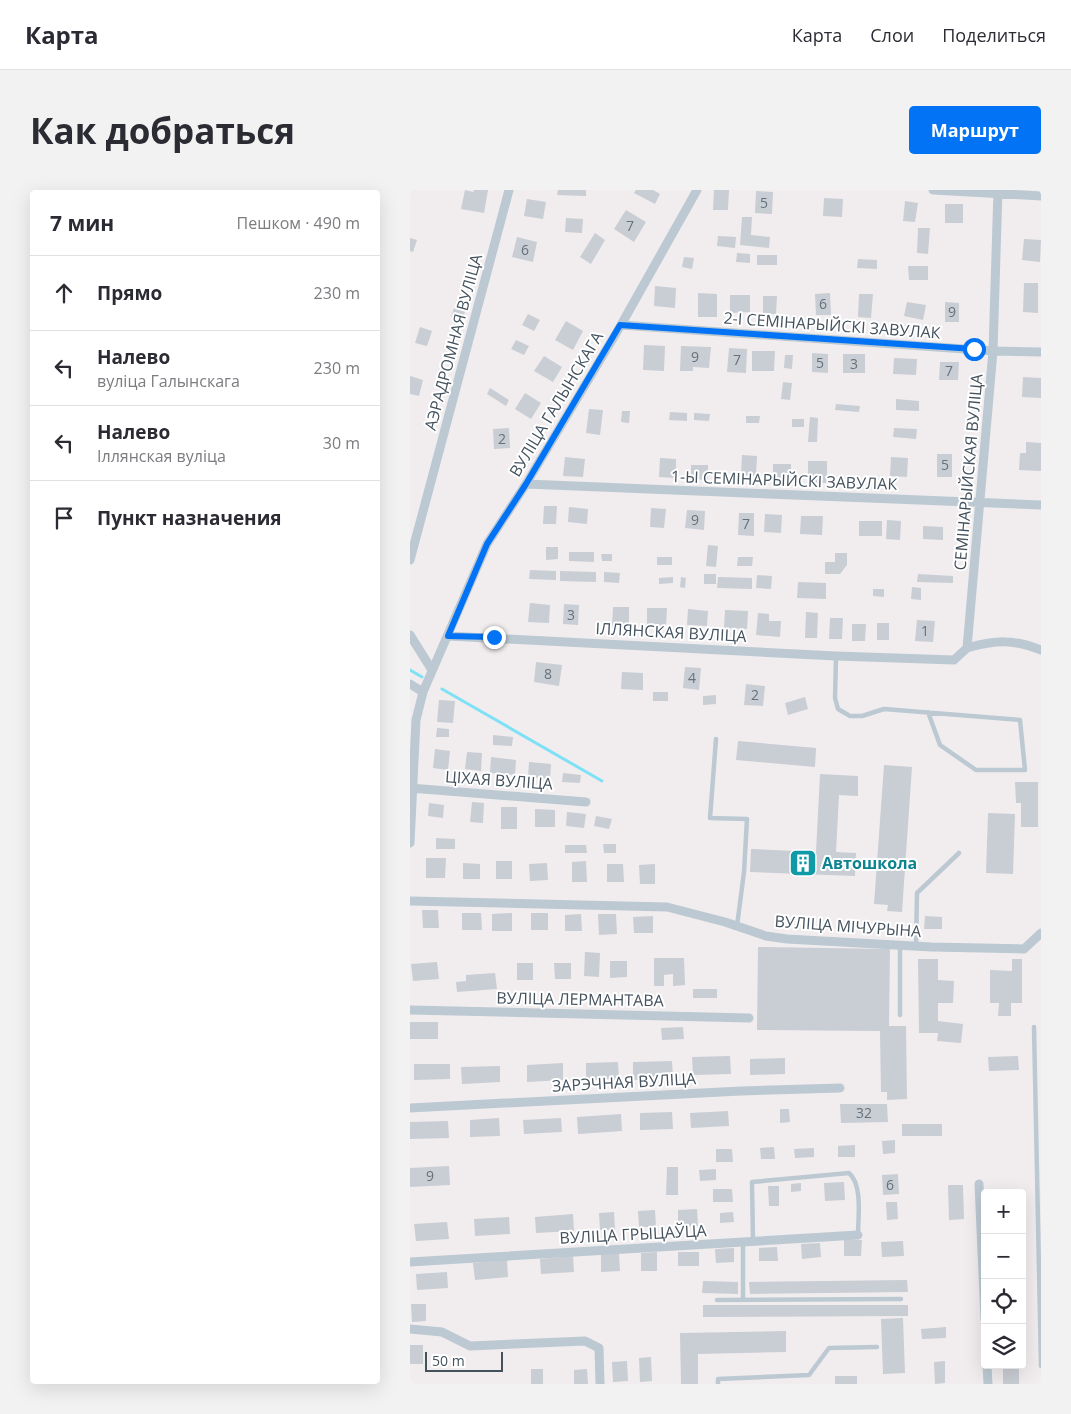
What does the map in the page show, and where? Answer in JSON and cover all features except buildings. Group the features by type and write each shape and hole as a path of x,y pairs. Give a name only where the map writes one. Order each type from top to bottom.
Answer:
{"street":[{"name":"АЭРАДРОМНАЯ ВУЛІЦА","path":"410,560 509,190"},
{"name":"ВУЛІЦА ГАЛЫНСКАГА","path":"448,636 487,544 526,484 697,190"},
{"path":"933,190 998,192 1041,196"},
{"name":"СЕМІНАРЫЙСКАЯ ВУЛІЦА","path":"967,648 993,351 998,192"},
{"name":"2-І СЕМІНАРЫЙСКІ ЗАВУЛАК","path":"620,325 993,351 1041,352"},
{"name":"1-Ы СЕМІНАРЫЙСКІ ЗАВУЛАК","path":"526,484 1041,505"},
{"path":"410,635 432,670"},
{"path":"410,843 411,788 416,720 423,692 448,636"},
{"name":"ІЛЛЯНСКАЯ ВУЛІЦА","path":"448,636 836,656 954,660 967,648"},
{"path":"967,648 986,643 1009,641 1041,650"},
{"path":"410,684 423,692"},
{"name":"ЦІХАЯ ВУЛІЦА","path":"411,788 586,802"},
{"name":"ВУЛІЦА МІЧУРЫНА","path":"410,900 667,907 725,922 766,936 787,939 916,946 1024,949 1041,933"},
{"name":"ВУЛІЦА ЛЕРМАНТАВА","path":"410,1010 749,1018"},
{"name":"ЗАРЭЧНАЯ ВУЛІЦА","path":"410,1108 741,1090 840,1088"},
{"path":"979,1184 983,1279"},
{"name":"ВУЛІЦА ГРЫЦАЎЦА","path":"410,1262 858,1235"},
{"path":"410,1329 442,1332 470,1346 585,1341 599,1348 600,1384"},
{"path":"987,1369 988,1384"}],"lane":[{"path":"836,656 835,698 838,709 850,716 862,716 884,709 928,712 1020,720 1025,770 976,770 940,745 928,712"},
{"path":"716,739 710,818 746,819 744,872 737,926"},
{"path":"916,946 917,893 959,853"},
{"path":"900,944 900,1015"},
{"path":"1034,1027 1041,1366"},
{"path":"753,1242 752,1182 849,1173 854,1177 857,1185 858,1235"},
{"path":"743,1243 743,1300"},
{"path":"718,1300 901,1299"},
{"path":"718,1384 718,1379 809,1375 829,1348 877,1347"}],"waterway":[{"path":"410,670 422,677"},
{"path":"442,689 602,781"}],"place":[{"name":"Автошкола","path":"803,863"}],"route":[{"path":"494,637 448,636 487,544 526,484 620,325 974,349"}]}
